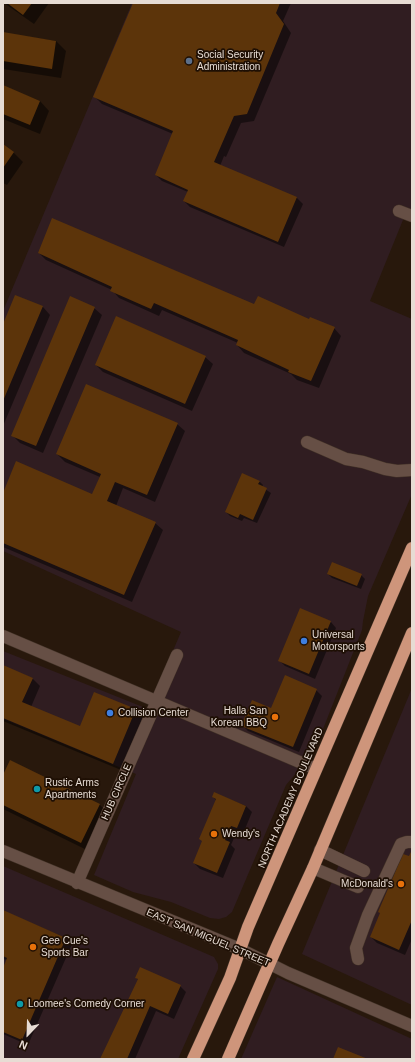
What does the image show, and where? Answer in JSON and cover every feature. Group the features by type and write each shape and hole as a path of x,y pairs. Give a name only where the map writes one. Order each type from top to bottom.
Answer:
{"highway":[{"name":"NORTH ACADEMY BOULEVARD","path":"193,1059 230,978 248,927 412,548"},
{"path":"228,1059 313,868 412,633"}],"street":[{"path":"399,210 412,216"},
{"path":"307,442 346,459 363,462 386,469 402,471 412,470"},
{"path":"3,636 316,769"},
{"name":"HUB CIRCLE","path":"77,883 177,655"},
{"path":"358,959 356,948 368,915 401,844 412,842"},
{"path":"320,850 364,871"},
{"name":"EAST SAN MIGUEL STREET","path":"3,851 77,883 240,949 270,964 412,1026"},
{"path":"313,868 358,888"}],"shaded area":[{"path":"132,3 412,3 412,218 405,215 370,301 412,319 412,494 368,596 362,630 314,752 286,785 232,912 226,917 219,919 210,918 171,902 133,892 94,875 136,774 3,719 3,651 148,709 181,632 3,551 3,311"},
{"path":"412,688 412,1005 302,954"},
{"path":"3,866 214,957 218,964 218,969 178,1059 3,1059"},
{"path":"277,977 412,1039 412,1059 241,1059"}],"building":[{"path":"7,3 32,3 23,15"},
{"name":"Social Security Administration","path":"133,3 280,3 276,13 284,24 247,114 234,116 214,162 297,197 278,242 183,201 188,190 155,175 173,131 93,97"},
{"path":"3,32 56,41 52,69 3,61"},
{"path":"3,85 40,101 30,125 3,114"},
{"path":"3,144 14,152 3,168"},
{"path":"52,218 254,304 258,296 309,319 310,317 335,327 311,381 288,372 289,370 236,345 238,340 154,303 151,309 110,291 112,287 38,253"},
{"path":"15,295 43,306 3,401 3,324"},
{"path":"70,296 95,307 36,446 11,436"},
{"path":"116,316 206,356 185,404 95,365"},
{"path":"86,384 178,423 147,495 115,482 107,501 156,522 124,595 3,543 3,493 16,461 92,494 101,474 56,454"},
{"path":"242,473 260,481 258,484 267,488 253,520 240,514 238,518 225,512"},
{"path":"332,562 362,574 357,586 327,574"},
{"name":"Universal Motorsports","path":"300,608 331,621 309,674 278,661"},
{"name":"Collision Center","path":"3,665 33,678 22,702 80,726 94,692 136,709 113,764 3,718"},
{"name":"Halla San Korean BBQ","path":"285,675 317,689 293,747 241,726 252,700 271,708"},
{"name":"Rustic Arms Apartments","path":"10,760 100,804 81,843 3,805 3,775"},
{"name":"Wendy's","path":"214,792 246,806 237,828 231,826 225,840 230,842 217,873 193,863 202,841 199,839 216,799 212,797"},
{"name":"McDonald's","path":"411,852 412,920 399,950 370,937 380,913 378,912 403,854 409,856"},
{"path":"3,910 66,938 22,1040 3,1032 3,968 7,958 3,956"},
{"path":"140,967 181,985 168,1014 150,1006 127,1059 100,1059 138,979 135,978"},
{"path":"338,1047 368,1059 333,1059"}],"place":[{"name":"Social Security Administration","path":"189,61"},
{"name":"Universal Motorsports","path":"304,641"},
{"name":"Collision Center","path":"110,713"},
{"name":"Halla San Korean BBQ","path":"275,717"},
{"name":"Rustic Arms Apartments","path":"37,789"},
{"name":"Wendy's","path":"214,834"},
{"name":"McDonald's","path":"401,884"},
{"name":"Gee Cue's Sports Bar","path":"33,947"},
{"name":"Loomee's Comedy Corner","path":"20,1004"}]}
